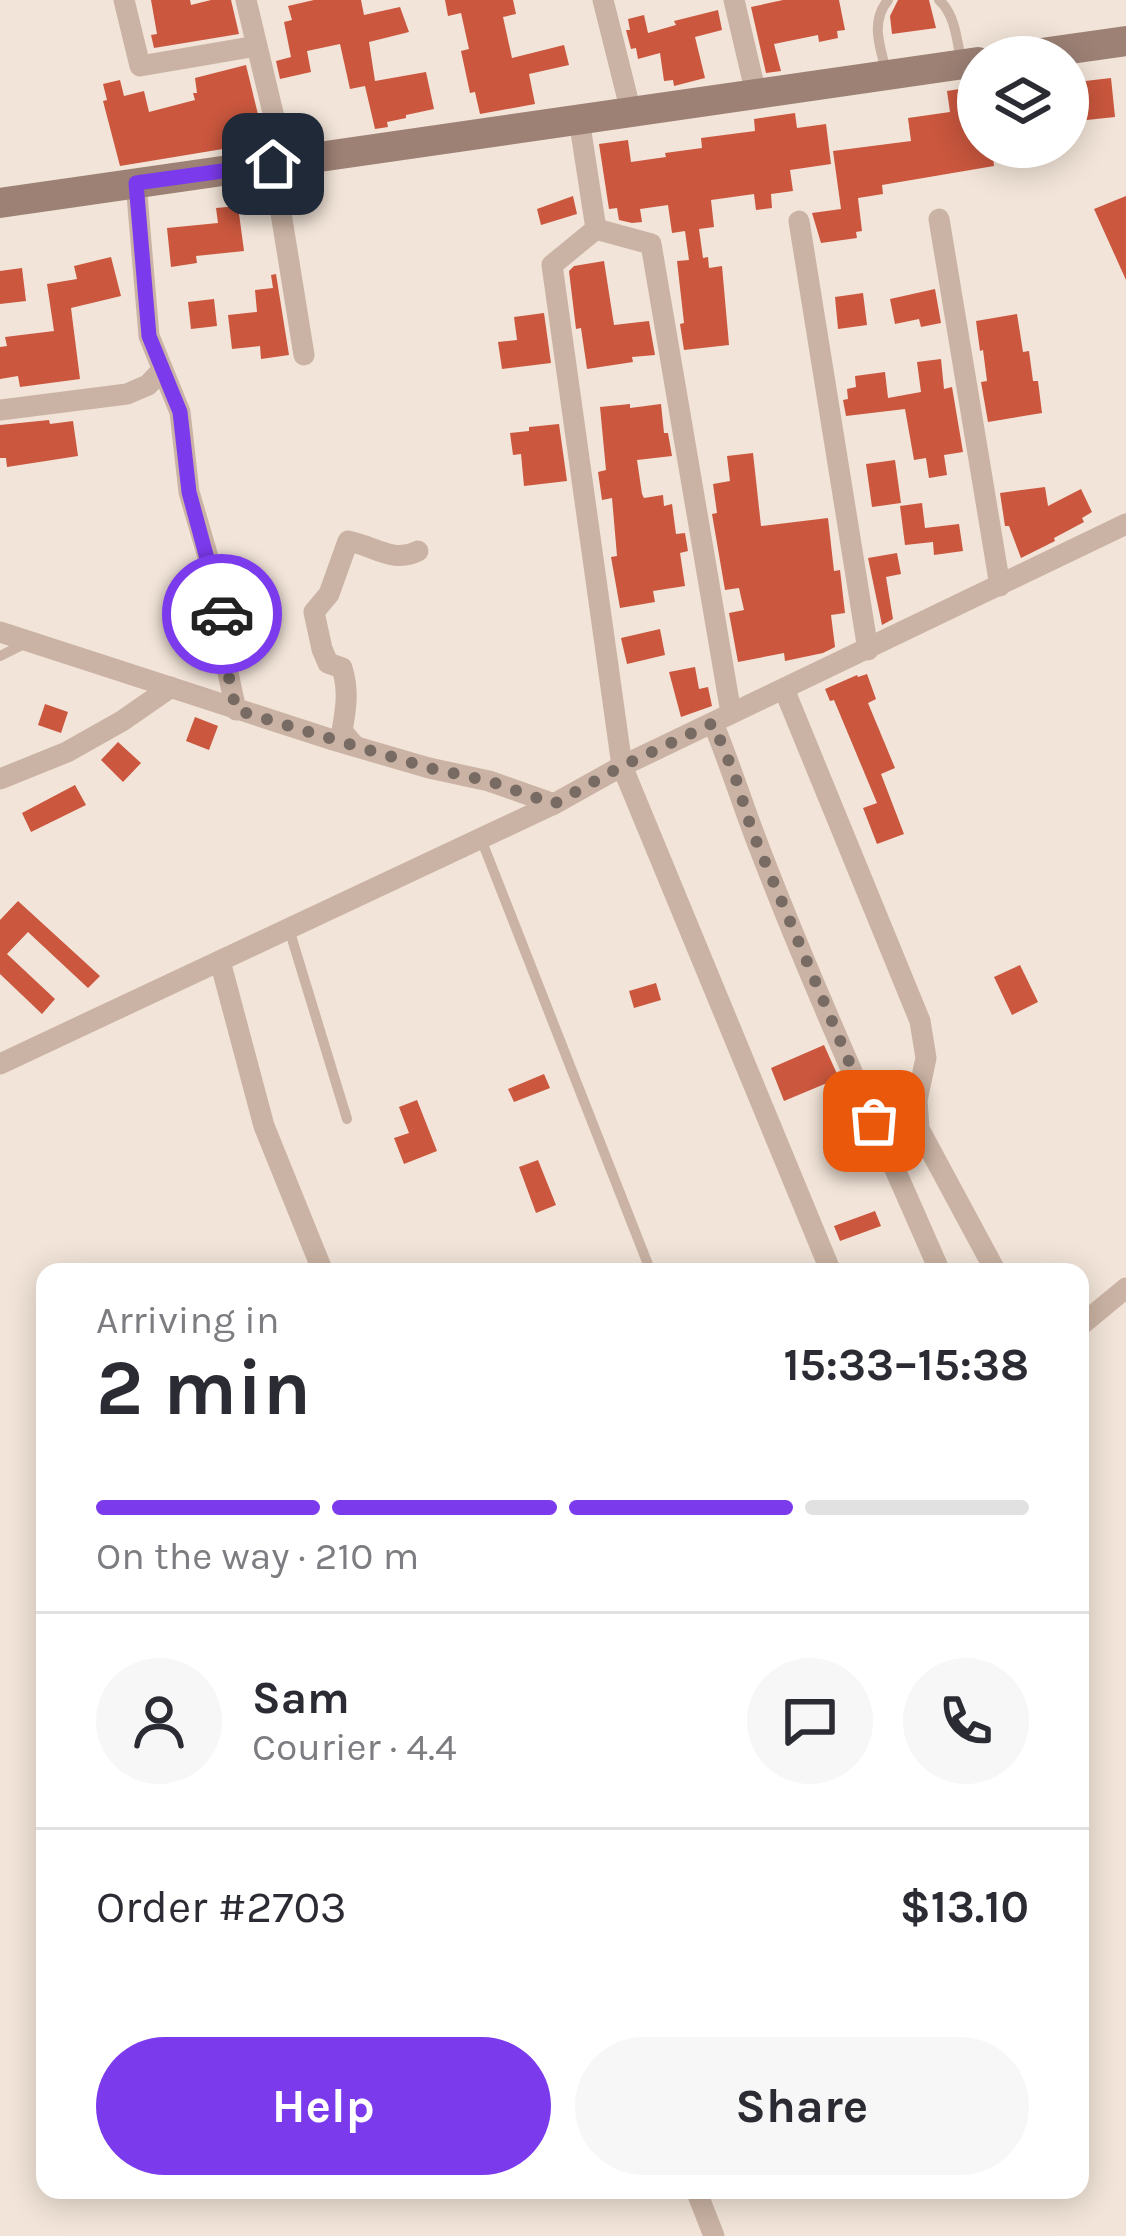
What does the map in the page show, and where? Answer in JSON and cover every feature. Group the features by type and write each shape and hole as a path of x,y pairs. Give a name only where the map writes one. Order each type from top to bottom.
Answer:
{"main road":[{"path":"1089,46 1126,41"},
{"path":"0,203 957,65"}],"street":[{"path":"124,0 140,66 256,46"},
{"path":"246,0 279,164 304,356"},
{"path":"603,0 631,112"},
{"path":"734,0 756,94"},
{"path":"579,119 596,229"},
{"path":"136,183 149,336 180,412 189,492 222,605 225,659 236,710"},
{"path":"939,219 1000,586"},
{"path":"799,221 868,650"},
{"path":"596,229 650,244 722,718 735,776 752,831 936,1263"},
{"path":"596,229 552,265 622,766 827,1263"},
{"path":"0,410 128,394 148,385 161,370"},
{"path":"0,1064 554,804 622,766 1126,524"},
{"path":"354,745 342,731 348,697 344,673 328,663 314,612 328,594 348,541 397,556 418,551"},
{"path":"0,632 236,710 429,768 489,781 554,804"},
{"path":"0,779 67,752 171,687"},
{"path":"784,689 920,1021 926,1058 917,1100 919,1130 991,1263"},
{"path":"220,961 265,1126 319,1263"},
{"path":"1089,1319 1126,1288"},
{"path":"700,2199 714,2236"}],"lane":[{"path":"887,75 877,34 880,10 888,0"},
{"path":"939,0 959,36"},
{"path":"0,656 29,642"},
{"path":"482,838 647,1263"},
{"path":"290,929 347,1120"}],"building":[{"path":"151,0 190,0 191,5 231,0 239,34 154,48 151,35 157,34"},
{"path":"314,0 361,0 364,15 400,7 409,32 369,42 375,81 426,72 434,109 375,129 365,86 350,89 340,44 307,51 311,72 280,79 276,61 291,57 284,22 292,20 288,6"},
{"path":"445,0 513,0 516,14 503,17 512,58 564,45 569,65 529,74 535,104 480,114 461,51 469,49 461,13 448,16"},
{"path":"783,0 839,0 845,30 837,31 838,38 819,42 818,35 774,44 781,71 766,73 751,7"},
{"path":"898,0 929,0 936,28 892,34 890,16"},
{"path":"718,10 722,30 695,37 705,78 674,86 673,80 664,81 660,53 638,59 636,48 631,49 628,19 644,15 648,33"},
{"path":"246,65 263,135 259,143 120,166 103,84 120,80 124,96 144,91 149,112 195,100 195,78"},
{"path":"1111,78 1115,117 1089,120 1089,81"},
{"path":"957,89 957,168 982,168 882,185 883,194 858,198 862,231 856,232 857,238 821,243 812,213 841,209 833,151 911,141 908,118 950,112 947,91"},
{"path":"795,113 797,128 826,124 831,164 790,170 793,191 771,194 772,208 756,210 754,194 711,200 714,227 699,229 709,268 722,266 729,345 684,350 677,261 689,260 685,231 672,233 668,205 640,209 642,222 619,220 617,208 609,209 599,144 628,140 631,162 666,157 665,153 702,148 701,138 755,131 754,119"},
{"path":"573,196 577,214 541,225 537,209"},
{"path":"1126,196 1126,280 1094,209"},
{"path":"238,206 244,251 196,256 197,263 171,267 167,228 218,223 216,208"},
{"path":"111,257 121,296 71,308 80,379 20,387 18,376 0,379 0,347 7,346 5,337 54,331 47,284 77,279 74,266"},
{"path":"604,261 614,325 649,321 655,355 587,369 569,271"},
{"path":"22,268 26,301 0,304 0,271"},
{"path":"276,274 289,355 261,359 260,346 232,349 228,315 257,312 255,290 273,288 271,275"},
{"path":"935,289 941,323 921,327 919,319 895,324 890,299"},
{"path":"863,293 867,325 838,329 835,297"},
{"path":"214,299 217,326 191,329 188,302"},
{"path":"544,313 551,363 502,369 498,342 517,340 514,317"},
{"path":"1017,314 1023,352 1029,351 1033,381 1038,381 1042,413 988,422 981,382 987,381 976,321"},
{"path":"941,359 944,389 952,387 963,452 944,455 947,475 929,478 926,458 914,460 905,409 846,416 843,400 848,399 847,389 856,387 855,376 885,372 888,398 921,392 917,362"},
{"path":"630,404 630,408 661,404 672,456 637,460 642,494 644,498 663,495 664,506 672,504 676,534 685,533 688,551 680,553 685,586 653,591 655,602 620,608 611,557 617,556 612,498 602,500 598,472 606,470 600,407"},
{"path":"49,420 50,424 73,421 78,456 7,467 6,458 0,458 0,425"},
{"path":"559,424 567,481 524,486 521,454 513,455 510,433"},
{"path":"753,453 761,526 828,518 845,613 831,615 835,647 823,653 785,661 784,653 738,662 729,613 744,610 739,588 725,590 712,514 717,513 713,484 730,481 727,456"},
{"path":"895,460 901,503 872,507 866,464"},
{"path":"1045,487 1048,506 1081,489 1092,512 1055,541 1021,558 1005,526 1000,493"},
{"path":"922,503 925,528 959,524 963,551 934,555 933,542 905,545 900,506"},
{"path":"897,553 901,574 886,577 893,619 882,625 868,558"},
{"path":"660,629 665,655 627,664 621,638"},
{"path":"695,667 699,689 708,687 712,706 681,717 669,672"},
{"path":"867,674 876,699 868,703 895,768 881,774 904,834 877,844 863,808 877,803 834,700 830,701 825,689"},
{"path":"45,704 68,712 61,733 38,725"},
{"path":"195,717 218,726 209,750 186,741"},
{"path":"118,742 141,763 123,782 101,760"},
{"path":"75,785 86,805 31,832 22,813"},
{"path":"18,901 100,976 88,988 28,932 7,954 55,999 42,1014 0,974 0,920"},
{"path":"1020,965 1038,1002 1012,1015 994,977"},
{"path":"656,983 661,1000 634,1008 629,991"},
{"path":"824,1045 842,1085 830,1090 827,1083 784,1101 771,1068"},
{"path":"544,1074 550,1088 514,1102 508,1089"},
{"path":"417,1100 437,1151 404,1164 394,1138 409,1133 399,1107"},
{"path":"538,1160 556,1205 536,1213 519,1167"},
{"path":"875,1211 881,1226 840,1241 834,1226"}],"way so far":[{"path":"222,614 236,710 429,768 489,781 554,804 713,723 752,831 874,1121"}],"route":[{"path":"222,614 189,492 180,412 149,336 136,183 273,164"}]}
